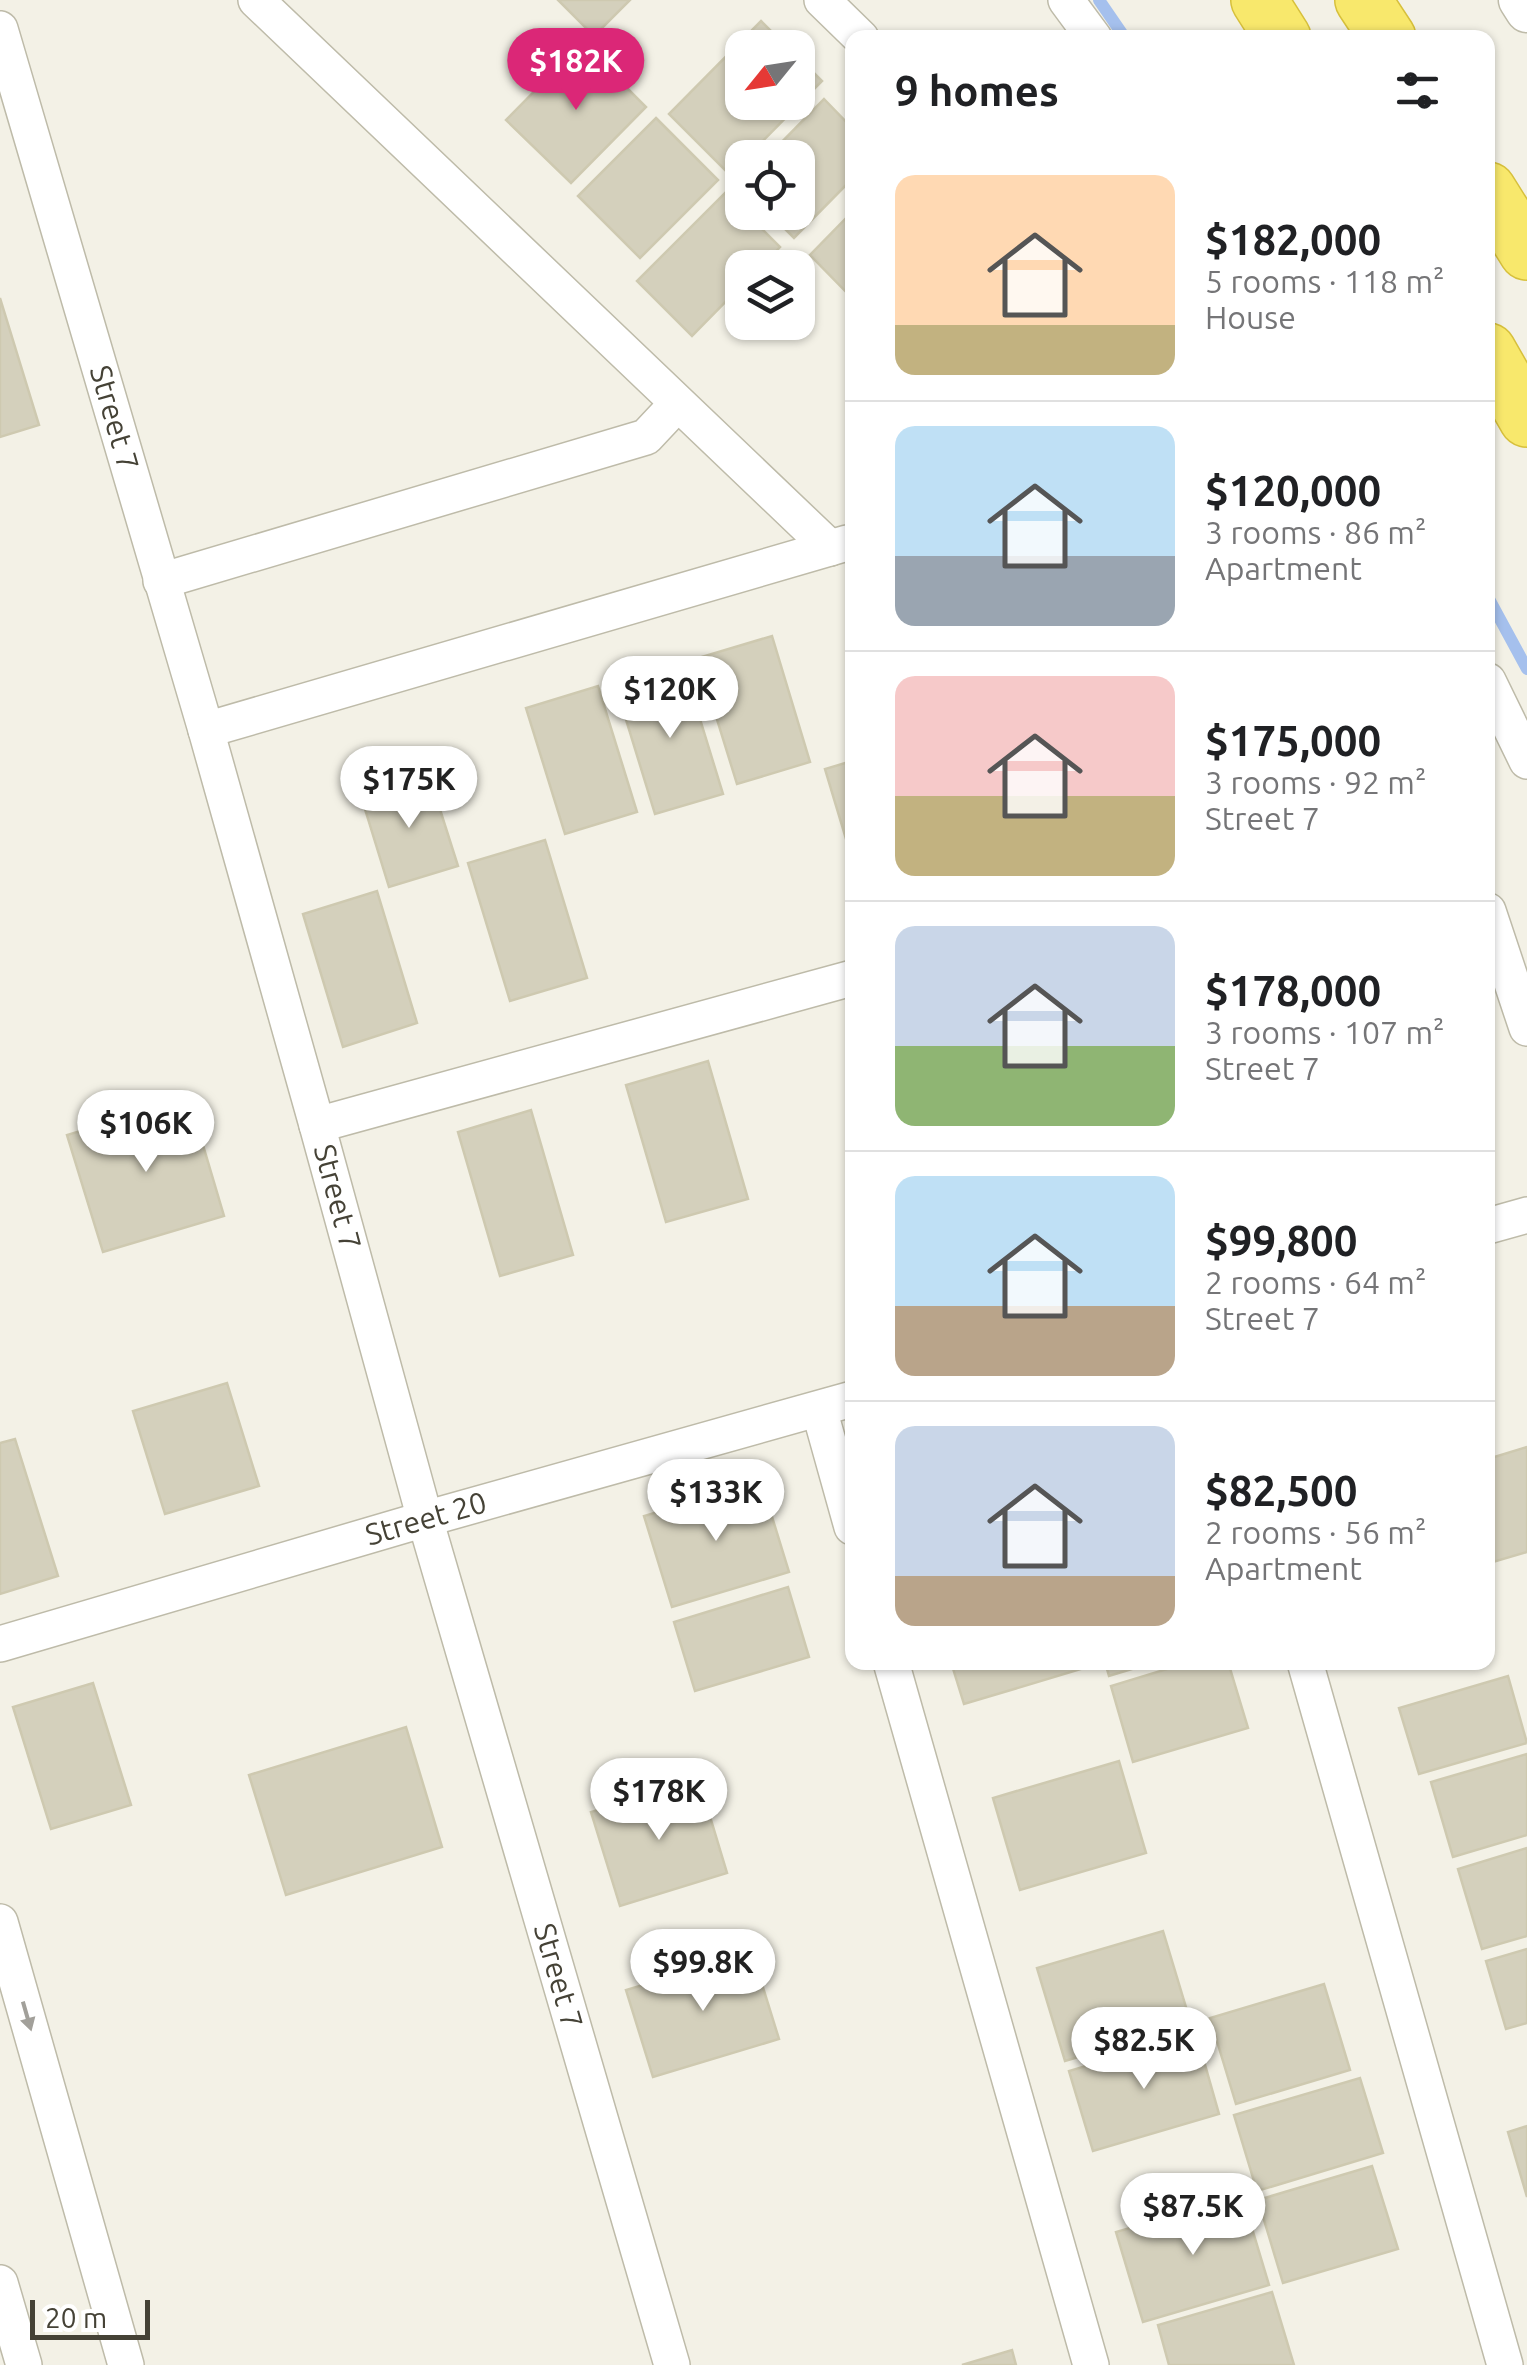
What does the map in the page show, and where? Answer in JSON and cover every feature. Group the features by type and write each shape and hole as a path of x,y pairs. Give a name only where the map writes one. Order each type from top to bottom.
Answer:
{"highway":[{"path":"1259,0 1278,30"},
{"path":"1362,0 1383,30"},
{"path":"1495,201 1527,252"},
{"path":"1495,363 1527,419"}],"street":[{"path":"256,0 677,404 841,545"},
{"path":"822,0 852,30"},
{"path":"1066,0 1088,30"},
{"path":"1520,0 1527,11"},
{"name":"Street 7","path":"0,29 206,730 425,1519 672,2365"},
{"path":"161,581 646,437 677,404"},
{"path":"206,730 841,545"},
{"path":"1495,695 1527,761"},
{"path":"1495,932 1527,1028"},
{"path":"317,1124 845,980"},
{"path":"1495,1224 1527,1215"},
{"path":"836,1404 845,1473"},
{"name":"Street 20","path":"0,1644 836,1404"},
{"path":"893,1670 1091,2365"},
{"path":"1307,1670 1505,2365"},
{"path":"0,1922 126,2365"},
{"path":"0,2283 24,2365"}],"building":[{"path":"558,0 630,0 594,36"},
{"path":"761,21 770,30 752,30"},
{"path":"582,43 646,107 571,183 506,120"},
{"path":"725,57 725,120 784,120 764,140 725,140 725,170 669,114"},
{"path":"824,99 845,121 845,186 815,217 815,140 784,140 803,120 815,120 815,108"},
{"path":"656,118 718,180 640,258 578,196"},
{"path":"725,193 725,230 763,230 780,247 725,250 725,302 692,336 637,281"},
{"path":"845,219 845,291 815,260 815,250"},
{"path":"786,230 802,230 794,238"},
{"path":"0,298 39,425 0,437"},
{"path":"772,636 810,762 737,784 698,658"},
{"path":"684,667 723,794 655,814 616,687"},
{"path":"598,686 637,812 565,834 526,708"},
{"path":"845,763 845,836 825,769"},
{"path":"429,775 458,866 389,887 361,796"},
{"path":"545,840 587,978 510,1001 468,863"},
{"path":"377,891 417,1023 343,1047 303,914"},
{"path":"708,1061 748,1199 666,1222 626,1085"},
{"path":"189,1098 224,1216 103,1252 67,1135"},
{"path":"531,1110 573,1255 500,1276 458,1132"},
{"path":"227,1383 259,1486 165,1514 133,1411"},
{"path":"15,1439 58,1576 0,1594 0,1443"},
{"path":"1527,1447 1527,1552 1495,1561 1495,1457"},
{"path":"761,1481 789,1572 672,1607 644,1516"},
{"path":"788,1587 809,1657 695,1691 674,1622"},
{"path":"953,1670 1078,1670 964,1704"},
{"path":"1107,1670 1129,1670 1109,1676"},
{"path":"1164,1670 1230,1670 1248,1728 1133,1762 1111,1686"},
{"path":"1508,1676 1527,1743 1419,1774 1399,1708"},
{"path":"93,1683 131,1805 51,1829 13,1707"},
{"path":"406,1727 442,1847 286,1895 249,1775"},
{"path":"1527,1754 1527,1835 1453,1857 1431,1782"},
{"path":"1119,1761 1146,1853 1020,1890 993,1798"},
{"path":"699,1780 727,1873 620,1906 591,1812"},
{"path":"1527,1848 1527,1936 1482,1949 1458,1869"},
{"path":"1163,1931 1191,2024 1065,2061 1037,1968"},
{"path":"1527,1949 1527,2023 1506,2029 1486,1961"},
{"path":"752,1952 779,2039 653,2077 626,1990"},
{"path":"1324,1984 1350,2070 1236,2104 1210,2018"},
{"path":"1196,2033 1219,2114 1093,2151 1069,2071"},
{"path":"1360,2078 1383,2153 1257,2191 1234,2115"},
{"path":"1527,2126 1527,2197 1508,2132"},
{"path":"1372,2166 1398,2249 1283,2283 1258,2200"},
{"path":"1242,2195 1269,2285 1143,2322 1116,2232"},
{"path":"1272,2292 1294,2365 1169,2365 1158,2325"},
{"path":"1012,2350 1016,2365 962,2365"}],"waterway":[{"path":"1099,0 1120,30"},
{"path":"1495,610 1527,669"}]}
